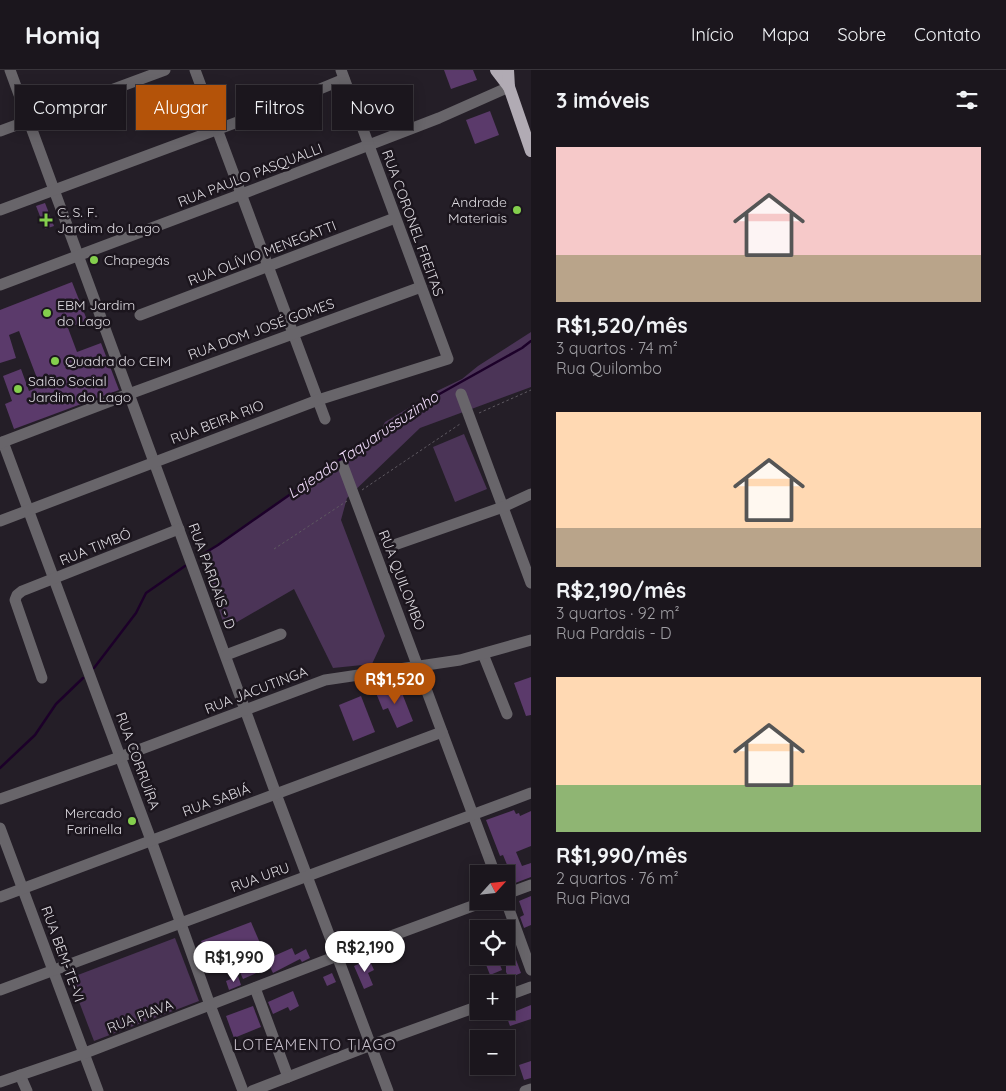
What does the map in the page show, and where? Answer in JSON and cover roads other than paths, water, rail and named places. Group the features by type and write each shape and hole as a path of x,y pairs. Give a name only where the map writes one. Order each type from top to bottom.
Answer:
{"main road":[{"path":"496,70 509,87"},
{"path":"508,70 509,87 531,151"}],"street":[{"name":"RUA PARDAIS - D","path":"10,70 15,85"},
{"path":"125,85 165,70"},
{"path":"195,70 201,85"},
{"path":"226,125 343,74"},
{"name":"RUA CORONEL FREITAS","path":"343,74 448,359"},
{"name":"RUA PAULO PASQUALLI","path":"0,284 368,146 439,118 509,87"},
{"path":"0,131 15,126"},
{"name":"RUA PARDAIS - D","path":"31,130 276,794 388,1091"},
{"path":"0,210 214,130"},
{"path":"217,130 325,419"},
{"name":"RUA OLÍVIO MENEGATTI","path":"140,315 395,218"},
{"name":"RUA DOM JOSÉ GOMES","path":"1,443 421,287"},
{"name":"RUA BEIRA RIO","path":"0,521 318,400 448,359"},
{"path":"461,394 531,583"},
{"name":"RUA CORRUÍRA","path":"1,443 54,579 243,1091"},
{"name":"RUA QUILOMBO","path":"343,466 492,865"},
{"path":"397,544 503,507 531,494"},
{"name":"RUA TIMBÓ","path":"42,678 15,600 17,595 22,591 179,529"},
{"path":"226,655 281,634"},
{"name":"RUA JACUTINGA","path":"0,799 325,680 460,660 531,640"},
{"path":"483,654 507,714"},
{"name":"RUA SABIÁ","path":"0,897 442,732"},
{"name":"RUA URU","path":"0,990 531,793"},
{"name":"RUA BEM-TE-VI","path":"0,828 98,1091"},
{"path":"515,891 531,885"},
{"name":"RUA PIAVA","path":"0,1082 85,1053 470,907"},
{"path":"509,910 531,970"},
{"path":"515,993 531,987"},
{"path":"255,988 288,1077"},
{"path":"252,1091 470,1009"},
{"path":"20,1075 27,1091"},
{"path":"524,1091 531,1089"}],"waterway":[{"name":"Lajeado Taquarussuzinho","path":"200,556 409,411 522,348 531,341"},
{"name":"Lajeado Taquarussuzinho","path":"94,668 136,613 146,593 185,566"},
{"name":"Lajeado Taquarussuzinho","path":"0,768 35,735 56,704 83,678"}],"place":[{"name":"Andrade Materiais","path":"517,210"},
{"name":"C. S. F. Jardim do Lago","path":"46,220"},
{"name":"Chapegás","path":"94,260"},
{"name":"EBM Jardim do Lago","path":"47,313"},
{"name":"Quadra do CEIM","path":"55,361"},
{"name":"Salão Social Jardim do Lago","path":"18,389"},
{"name":"Mercado Farinella","path":"132,821"}],"district":[{"name":"LOTEAMENTO TIAGO","path":"315,1045"}]}
